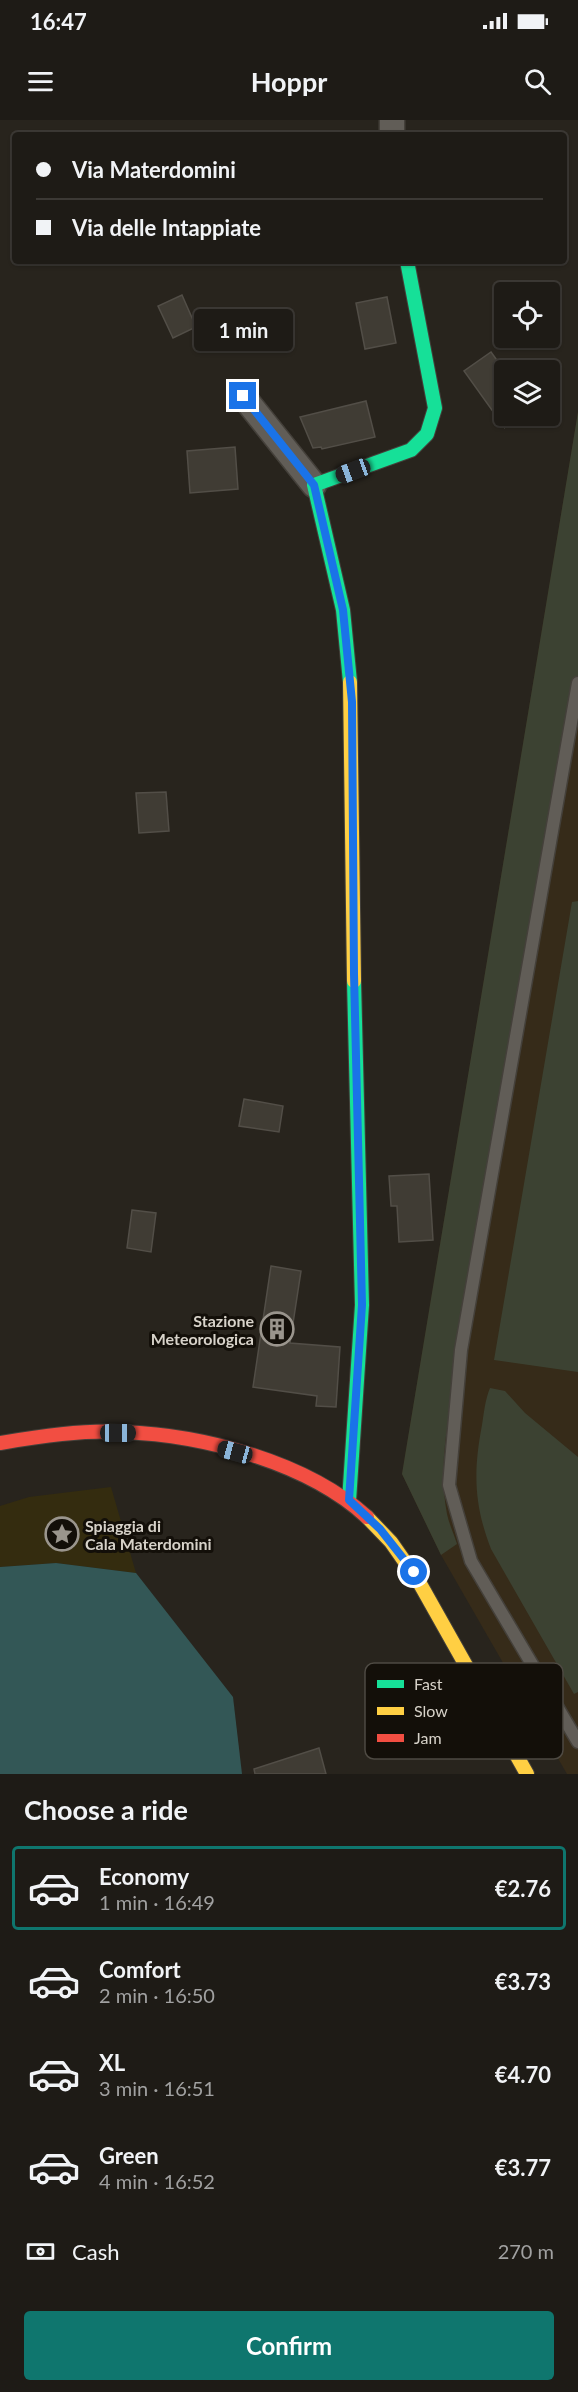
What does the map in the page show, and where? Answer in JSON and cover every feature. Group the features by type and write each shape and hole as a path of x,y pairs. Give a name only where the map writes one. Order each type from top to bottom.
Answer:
{"street":[{"path":"314,485 411,450 427,434 435,408 408,264"},
{"path":"243,396 314,485 343,610 352,702 354,974 362,1305 349,1500"},
{"path":"0,1443 75,1433 140,1433 214,1446 300,1473 349,1500 380,1529 414,1572 465,1663"},
{"path":"519,1759 527,1774"}],"lane":[{"path":"531,1663 471,1561 448,1485 461,1350 578,683"},
{"path":"563,1717 578,1742"}],"shaded area":[{"path":"578,412 578,1774 567,1774 558,1759 563,1759 563,1663 503,1663 441,1555 402,1474"}],"green space":[{"path":"578,412 578,678 447,1427 443,1470 444,1492 448,1518 457,1544 441,1555 402,1474"},
{"path":"578,901 578,1372 494,1360 572,902"},
{"path":"490,1388 505,1391 525,1413 578,1457 578,1692 574,1694 563,1675 563,1663 556,1663 491,1549 485,1533 478,1503 476,1473"}],"sand":[{"name":"Spiaggia di Cala Materdomini","path":"111,1487 136,1573 56,1563 0,1567 0,1506 29,1497"}],"water":[{"path":"56,1563 136,1573 233,1697 242,1774 0,1774 0,1567"}],"building":[{"path":"182,295 196,327 173,338 158,306"},
{"path":"387,297 396,343 365,349 356,303"},
{"path":"491,352 497,360 494,360 494,413 464,371"},
{"path":"366,401 375,437 322,449 321,447 313,448 300,417"},
{"path":"235,447 238,489 190,493 187,451"},
{"path":"166,792 169,831 139,833 136,793"},
{"path":"244,1099 283,1106 279,1132 239,1126"},
{"path":"429,1174 433,1240 399,1242 397,1206 391,1206 389,1176"},
{"path":"132,1210 156,1213 151,1252 127,1248"},
{"path":"271,1266 301,1271 290,1343 340,1347 336,1407 316,1406 317,1396 253,1387"},
{"path":"319,1748 326,1774 255,1774 254,1769"}],"traffic: fast":[{"path":"350,682 343,610 314,485 411,450 427,434 435,408 408,264"},
{"path":"349,1501 362,1305 354,981"}],"traffic: slow":[{"path":"350,682 354,981"},
{"path":"367,1517 391,1542 419,1582 465,1663"},
{"path":"519,1759 527,1774"}],"traffic: jam":[{"path":"0,1443 92,1432 154,1434 186,1439 252,1455 285,1467 343,1498 367,1517"}],"place":[{"name":"Stazione Meteorologica","path":"277,1329"},
{"name":"Spiaggia di Cala Materdomini","path":"62,1534"}],"route":[{"path":"243,396 314,485 343,610 352,702 354,974 362,1305 349,1500 380,1529 414,1572"}]}
